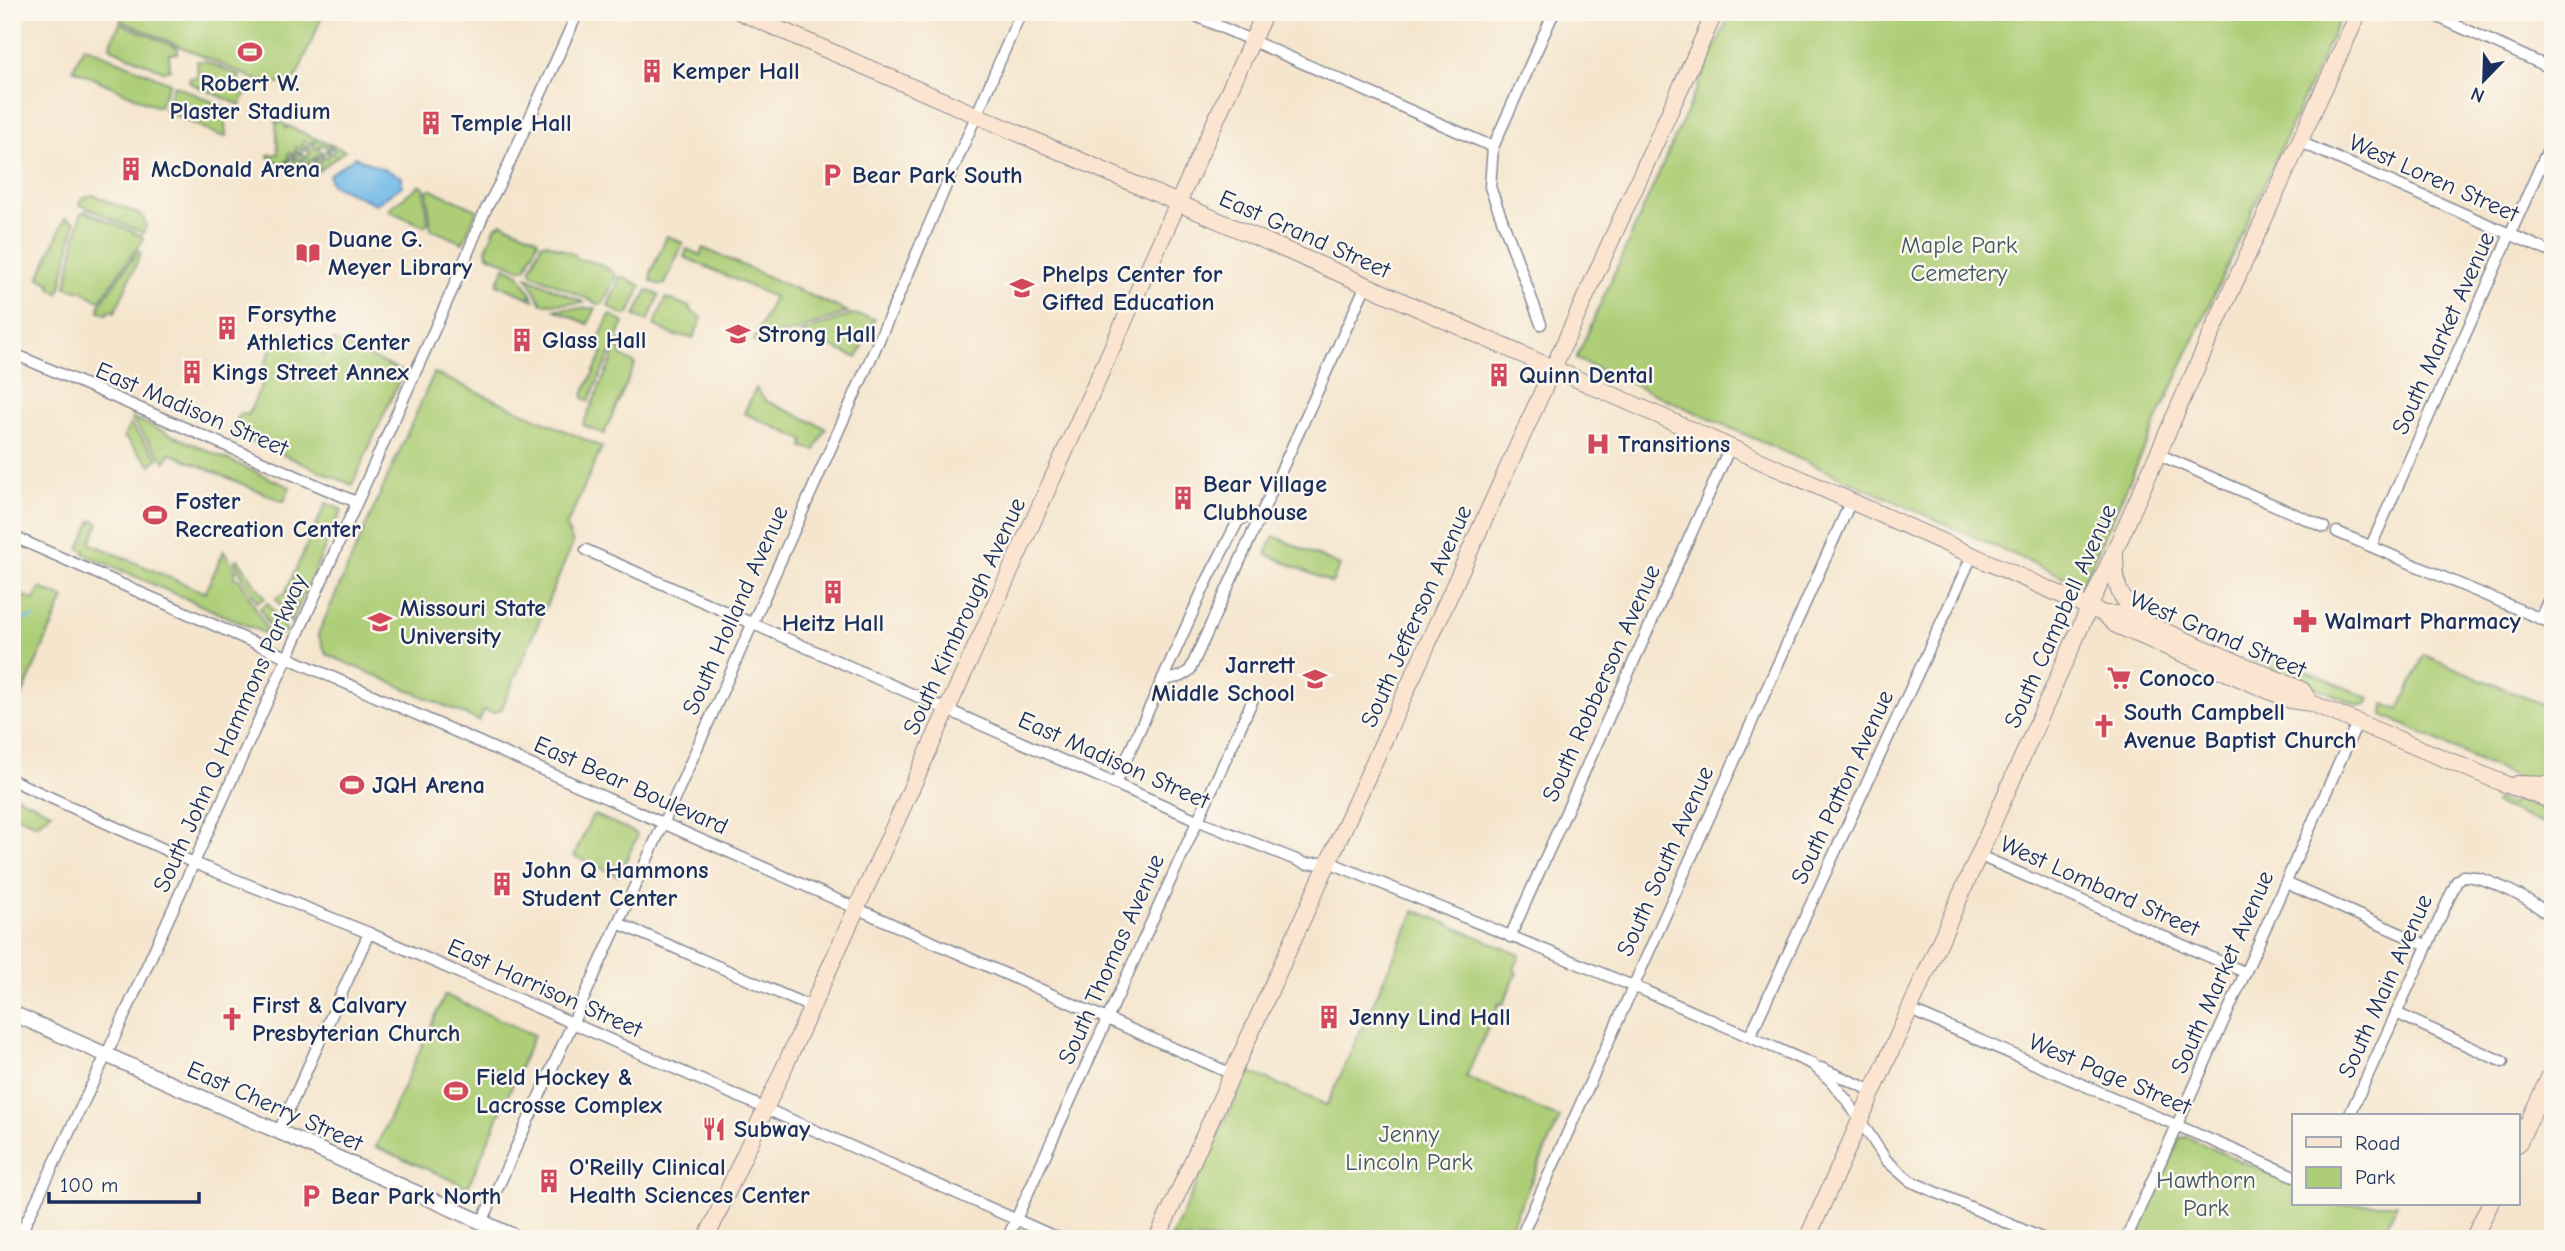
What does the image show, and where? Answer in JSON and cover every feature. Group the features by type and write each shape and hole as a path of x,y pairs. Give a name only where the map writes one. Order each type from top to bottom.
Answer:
{"main road":[{"name":"East Grand Street","path":"740,12 1366,285 1850,501"},
{"name":"South Kimbrough Avenue","path":"706,1239 1265,12"},
{"name":"South Jefferson Avenue","path":"1157,1239 1715,12"},
{"name":"South Campbell Avenue","path":"1807,1239 1978,855 2097,611 2115,548 2359,12"},
{"name":"West Grand Street","path":"1850,501 2097,611 2116,625 2253,685 2290,700 2311,703 2553,802"},
{"path":"2115,548 2116,582 2121,598 2133,608 2171,626 2179,637"},
{"name":"West Grand Street","path":"2097,611 2124,614 2179,637 2302,690 2311,703"},
{"name":"West Grand Street","path":"2505,784 2553,785"},
{"path":"2520,1140 2553,1069"},
{"path":"2473,1239 2489,1206"}],"street":[{"name":"South John Q Hammons Parkway","path":"17,1238 107,1056 449,298 485,211 578,12"},
{"name":"South Holland Avenue","path":"482,1222 891,313 1021,12"},
{"path":"1187,12 1493,147"},
{"path":"1541,324 1490,187 1493,147 1554,12"},
{"path":"2427,12 2553,69"},
{"name":"South Market Avenue","path":"2371,546 2553,138"},
{"name":"West Loren Street","path":"2298,141 2553,253"},
{"path":"1162,681 1182,676 1190,670 1366,285"},
{"name":"East Madison Street","path":"12,353 356,502"},
{"name":"South Robberson Avenue","path":"1510,937 1730,447"},
{"path":"2158,454 2324,527"},
{"name":"South South Avenue","path":"1520,1239 1850,501"},
{"path":"1115,784 1206,583 1238,521 1243,517 1260,514"},
{"path":"2337,532 2553,624"},
{"name":"East Bear Boulevard","path":"12,536 1232,1074"},
{"name":"East Madison Street","path":"586,550 1197,820 1306,864 1329,862 1750,1036 1873,1091"},
{"name":"South Patton Avenue","path":"1750,1036 1972,556"},
{"path":"2540,619 2553,590"},
{"name":"South Thomas Avenue","path":"1007,1239 1254,697"},
{"name":"South Market Avenue","path":"2126,1239 2357,723"},
{"name":"East Harrison Street","path":"12,780 194,863 369,933 1060,1239"},
{"name":"West Lombard Street","path":"1978,855 2244,972"},
{"name":"South Main Avenue","path":"2350,1114 2452,888 2463,876 2475,876 2533,901 2553,920"},
{"path":"2286,883 2426,945"},
{"path":"618,923 811,1007"},
{"path":"278,1133 369,933"},
{"name":"West Page Street","path":"1910,1010 2292,1175"},
{"name":"East Cherry Street","path":"12,1013 520,1239"},
{"path":"2396,1013 2503,1062"},
{"path":"1812,1065 1831,1081 1886,1160 1910,1181 2044,1239"}],"green space":[{"name":"Robert W. Plaster Stadium","path":"124,12 324,12 295,80 277,84 259,81 120,20"},
{"name":"Maple Park Cemetery","path":"1731,12 2343,12 2082,585 1576,359"},
{"path":"120,23 178,48 178,53 169,54 170,70 163,71 111,48 110,44"},
{"path":"84,46 170,83 159,106 73,69"},
{"path":"197,61 205,61 240,76 238,83 248,88 240,105 190,83 189,78 198,77"},
{"path":"174,85 224,107 226,136 165,111"},
{"path":"276,121 286,125 286,128 288,126 317,139 310,144 303,140 301,144 306,146 301,150 297,147 295,151 298,152 292,156 293,154 289,153 290,158 282,164 268,157 278,154"},
{"path":"319,140 332,145 326,150 327,147 320,145 318,150 323,152 308,163 304,159 302,163 305,164 297,170 285,164 290,160 290,163 294,164 295,160 292,159 297,156 300,160 302,156 299,154 302,152 301,154 308,157 310,152 305,150 310,146 309,148 314,150 315,146 312,144"},
{"path":"334,146 345,151 311,176 300,171 304,168 303,171 307,172 309,169 306,167 310,164 309,166 316,169 318,164 313,162 318,158 321,162 323,158 320,157 324,154 327,158 329,154 326,152 330,150 333,154 334,150 331,148"},
{"path":"420,185 424,187 428,223 424,226 390,211 389,208"},
{"path":"427,190 477,210 463,243 431,229"},
{"path":"93,195 143,216 146,226 143,233 79,204 82,198"},
{"path":"85,211 142,236 143,240 99,301 82,291 66,287 81,213"},
{"path":"65,218 75,222 58,293 50,288 51,284 39,278"},
{"path":"502,223 535,237 538,241 526,269 488,255 486,249 496,226"},
{"path":"667,236 683,243 665,284 660,285 651,281 651,272"},
{"path":"542,243 600,265 616,275 603,304 530,271"},
{"path":"703,248 848,312 791,333 769,335 757,343 753,342 774,297 684,257 687,249 700,255"},
{"path":"138,251 141,253 115,312 110,310 107,314 99,311 100,304"},
{"path":"505,267 519,274 534,300 497,284"},
{"path":"527,277 585,303 542,304"},
{"path":"620,277 641,286 629,314 623,315 608,306"},
{"path":"647,290 659,295 648,321 635,316"},
{"path":"666,298 690,307 689,309 702,318 693,338 677,337 654,325"},
{"path":"596,308 588,324 553,309"},
{"path":"610,314 624,323 589,401 583,398 584,392 603,353 595,348"},
{"path":"852,314 875,319 857,358 801,333"},
{"path":"278,333 325,355 333,340 403,372 352,485 231,432 240,413 248,415 266,376 261,373"},
{"path":"620,341 622,356 635,364 604,434 583,425"},
{"path":"434,373 602,447 566,527 573,543 501,710 492,713 484,710 479,721 326,654 318,634"},
{"path":"756,388 766,401 826,428 815,450 803,447 804,440 744,413"},
{"path":"133,418 290,487 284,502 170,453 165,462"},
{"path":"130,424 158,458 151,465 124,437"},
{"path":"326,503 342,510 291,623 276,598 285,593"},
{"path":"92,520 99,523 90,543 205,593 224,551 236,571 234,577 241,581 267,630 264,633 84,554 85,551 79,548"},
{"path":"1274,536 1340,566 1332,583 1266,554"},
{"path":"238,559 265,598 257,602 234,561"},
{"path":"40,588 64,598 15,712 12,711 12,591 34,600"},
{"path":"268,603 287,631 275,637 260,608"},
{"path":"2250,647 2370,698 2368,703 2360,706 2251,660 2248,656"},
{"path":"2424,655 2553,709 2553,780 2517,777 2501,771 2383,715 2384,704 2399,710"},
{"path":"12,794 51,812 37,824 12,814"},
{"path":"2497,799 2511,805 2514,800 2553,812 2553,828 2495,804"},
{"path":"592,816 636,833 637,837 619,876 574,856"},
{"name":"Jenny Lincoln Park","path":"1415,910 1520,955 1514,970 1517,972 1503,1004 1499,1003 1466,1077 1560,1118 1505,1239 1171,1239 1248,1071 1327,1105"},
{"name":"Field Hockey & Lacrosse Complex","path":"445,995 534,1035 468,1187 376,1147"},
{"name":"Hawthorn Park","path":"2187,1137 2292,1184 2292,1206 2396,1206 2381,1239 2134,1239 2180,1138"}],"water":[{"path":"355,157 402,177 402,186 376,204 331,184 329,175"}],"waterway":[{"path":"12,623 34,617"}],"place":[{"name":"Robert W. Plaster Stadium","path":"250,52"},
{"name":"Kemper Hall","path":"652,71"},
{"name":"Temple Hall","path":"431,123"},
{"name":"McDonald Arena","path":"131,169"},
{"name":"Bear Park South","path":"832,175"},
{"name":"Duane G. Meyer Library","path":"308,253"},
{"name":"Phelps Center for Gifted Education","path":"1022,288"},
{"name":"Forsythe Athletics Center","path":"227,328"},
{"name":"Strong Hall","path":"738,334"},
{"name":"Glass Hall","path":"522,340"},
{"name":"Kings Street Annex","path":"192,372"},
{"name":"Quinn Dental","path":"1499,375"},
{"name":"Transitions","path":"1598,444"},
{"name":"Bear Village Clubhouse","path":"1183,498"},
{"name":"Foster Recreation Center","path":"155,515"},
{"name":"Heitz Hall","path":"833,592"},
{"name":"Walmart Pharmacy","path":"2305,621"},
{"name":"Missouri State University","path":"380,622"},
{"name":"Conoco","path":"2119,678"},
{"name":"Jarrett Middle School","path":"1315,679"},
{"name":"South Campbell Avenue Baptist Church","path":"2104,726"},
{"name":"JQH Arena","path":"352,785"},
{"name":"John Q Hammons Student Center","path":"502,884"},
{"name":"Jenny Lind Hall","path":"1329,1017"},
{"name":"First & Calvary Presbyterian Church","path":"232,1019"},
{"name":"Field Hockey & Lacrosse Complex","path":"456,1091"},
{"name":"Subway","path":"714,1129"},
{"name":"O'Reilly Clinical Health Sciences Center","path":"549,1181"},
{"name":"Bear Park North","path":"311,1196"}]}
